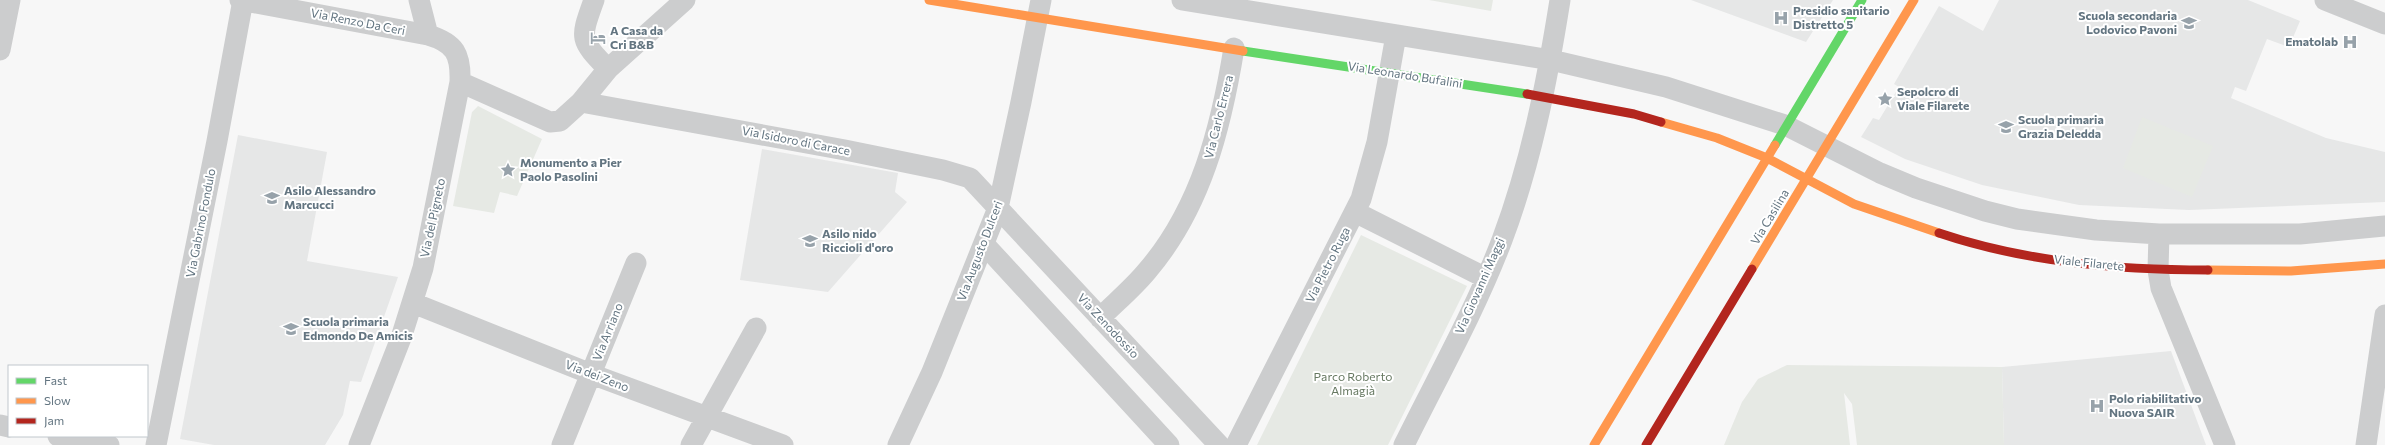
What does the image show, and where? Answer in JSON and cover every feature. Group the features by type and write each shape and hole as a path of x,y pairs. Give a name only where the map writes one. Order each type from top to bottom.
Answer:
{"street":[{"path":"0,50 10,0"},
{"name":"Via Renzo Da Ceri","path":"242,0 428,35"},
{"name":"Via Gabrino Fondulo","path":"156,445 216,149 242,0"},
{"path":"419,0 428,35"},
{"path":"594,0 585,39 586,46 608,69"},
{"path":"460,82 554,123 560,121 582,102 608,69 685,0"},
{"name":"Via Leonardo Bufalini","path":"929,0 1039,9 1234,48 1543,96 1655,119 1716,138 1767,158"},
{"path":"1182,0 1242,5 1396,34 1550,60 1672,88 1786,126 1880,173 1908,185 1991,212 2059,226 2159,234 2300,234 2385,226"},
{"path":"1550,60 1560,0"},
{"path":"1594,445 1862,0"},
{"name":"Via Casilina","path":"1646,445 1914,0"},
{"path":"2325,0 2385,24"},
{"name":"Via Augusto Dulceri","path":"898,445 932,372 998,208 1039,9"},
{"name":"Via Pietro Ruga","path":"1236,445 1355,212 1372,162 1396,34"},
{"name":"Via del Pigneto","path":"359,445 413,303 427,252 460,82 459,62 453,48 447,42 428,35"},
{"name":"Via Carlo Errera","path":"1100,318 1148,270 1176,229 1195,195 1216,140 1234,48"},
{"name":"Via Giovanni Maggi","path":"1404,445 1486,278 1502,239 1529,156 1550,60"},
{"name":"Via Isidoro di Carace","path":"582,102 954,172 973,180 998,208"},
{"name":"Viale Filarete","path":"1767,158 1854,204 1973,244 2050,259 2158,270 2291,271 2385,264"},
{"name":"Via Zenodossio","path":"998,208 1219,445"},
{"path":"1355,212 1486,278"},
{"path":"2159,234 2158,270 2161,288 2225,445"},
{"path":"984,244 1169,445"},
{"name":"Via Arriano","path":"562,445 636,263"},
{"name":"Via dei Zeno","path":"413,303 591,374 783,445"},
{"path":"2366,445 2385,315"},
{"path":"691,445 756,328"},
{"path":"64,437 109,445"}],"shaded area":[{"name":"Presidio sanitario Distretto 5","path":"1691,0 1833,0 1806,42"},
{"path":"1999,0 2248,0 2300,21 2289,47 2267,39 2246,91 2235,87 2231,98 2326,138 2385,152 2385,202 2189,210 2079,205 1982,185 1905,159 1861,137 1873,118 1879,120 1899,87 1894,84 1939,6 1983,31"},
{"name":"Scuola primaria Edmondo De Amicis","path":"238,135 327,152 307,261 398,277 361,382 350,381 343,415 325,445 214,445 180,439"},
{"name":"Asilo nido Riccioli d'oro","path":"762,149 898,173 895,192 907,202 828,292 740,280"},
{"name":"Polo riabilitativo Nuova SAIR","path":"2171,351 2206,445 2004,445 2002,367"}],"green space":[{"path":"1429,0 1493,0 1491,11"},
{"path":"478,106 542,139 517,196 500,192 494,213 453,206 472,112"},
{"path":"2142,117 2213,146 2192,197 2123,168"},
{"name":"Parco Roberto Almagià","path":"1361,235 1467,286 1388,445 1257,445"},
{"path":"1787,365 2002,367 2004,445 1857,445 1852,404 1844,393 1850,445 1724,445 1742,402 1758,379"}],"traffic: fast":[{"path":"1775,145 1862,0"},
{"path":"1243,51 1527,94"}],"traffic: slow":[{"path":"929,0 1243,51"},
{"path":"1752,269 1914,0"},
{"path":"1661,122 1717,138 1767,158 1854,204 1939,233"},
{"path":"1594,445 1775,145"},
{"path":"2208,270 2291,271 2385,264"}],"traffic: jam":[{"path":"1527,94 1634,114 1661,122"},
{"path":"1939,233 2005,251 2072,262 2106,266 2174,270 2208,270"},
{"path":"1646,445 1752,269"}],"place":[{"name":"Presidio sanitario Distretto 5","path":"1781,18"},
{"name":"Scuola secondaria Lodovico Pavoni","path":"2189,23"},
{"name":"A Casa da Cri B&B","path":"598,38"},
{"name":"Ematolab","path":"2350,42"},
{"name":"Sepolcro di Viale Filarete","path":"1885,99"},
{"name":"Scuola primaria Grazia Deledda","path":"2006,127"},
{"name":"Monumento a Pier Paolo Pasolini","path":"508,170"},
{"name":"Asilo Alessandro Marcucci","path":"272,198"},
{"name":"Asilo nido Riccioli d'oro","path":"810,241"},
{"name":"Scuola primaria Edmondo De Amicis","path":"291,329"},
{"name":"Polo riabilitativo Nuova SAIR","path":"2097,406"}]}
